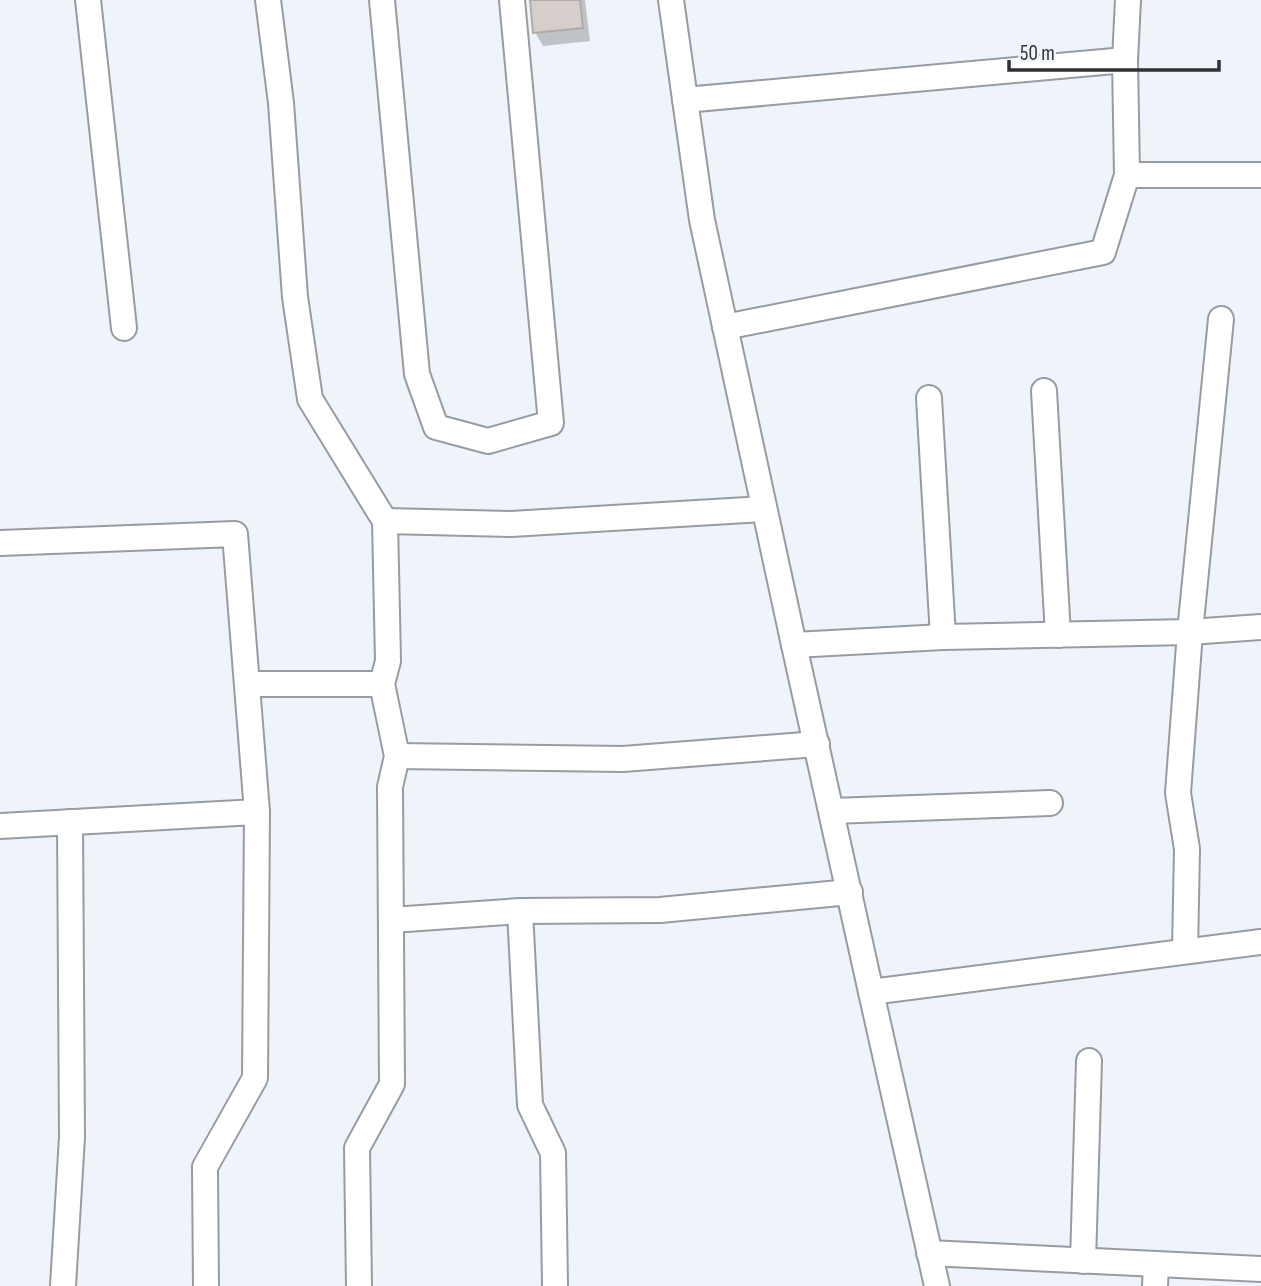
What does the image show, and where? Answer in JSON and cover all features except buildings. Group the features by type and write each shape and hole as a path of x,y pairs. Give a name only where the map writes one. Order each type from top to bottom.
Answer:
{"street":[{"path":"88,0 124,328"},
{"path":"268,0 281,103 295,297 310,399 385,521 388,661 382,684 397,756 390,787 392,1084 357,1148 359,1286"},
{"path":"382,0 417,374 436,427 488,441 551,423 512,0"},
{"path":"671,0 702,220 937,1286"},
{"path":"725,327 1103,252 1127,175 1125,60 1128,0"},
{"path":"685,100 1125,60"},
{"path":"1127,175 1261,175"},
{"path":"1185,951 1186,849 1178,793 1190,632 1221,319"},
{"path":"1044,391 1058,635"},
{"path":"929,398 943,638"},
{"path":"385,521 511,524 764,509"},
{"path":"0,543 235,534 257,812 255,1078 205,1167 206,1286"},
{"path":"794,645 943,638 1190,632 1261,627"},
{"path":"247,684 382,684"},
{"path":"397,756 623,759 817,744"},
{"path":"832,811 1050,803"},
{"path":"0,826 257,812"},
{"path":"63,1286 72,1137 70,822"},
{"path":"392,920 520,911 660,910 850,892"},
{"path":"520,911 530,1105 553,1153 555,1286"},
{"path":"872,992 1261,942"},
{"path":"1083,1261 1089,1061"},
{"path":"929,1253 1083,1261 1156,1275 1261,1269"}]}
